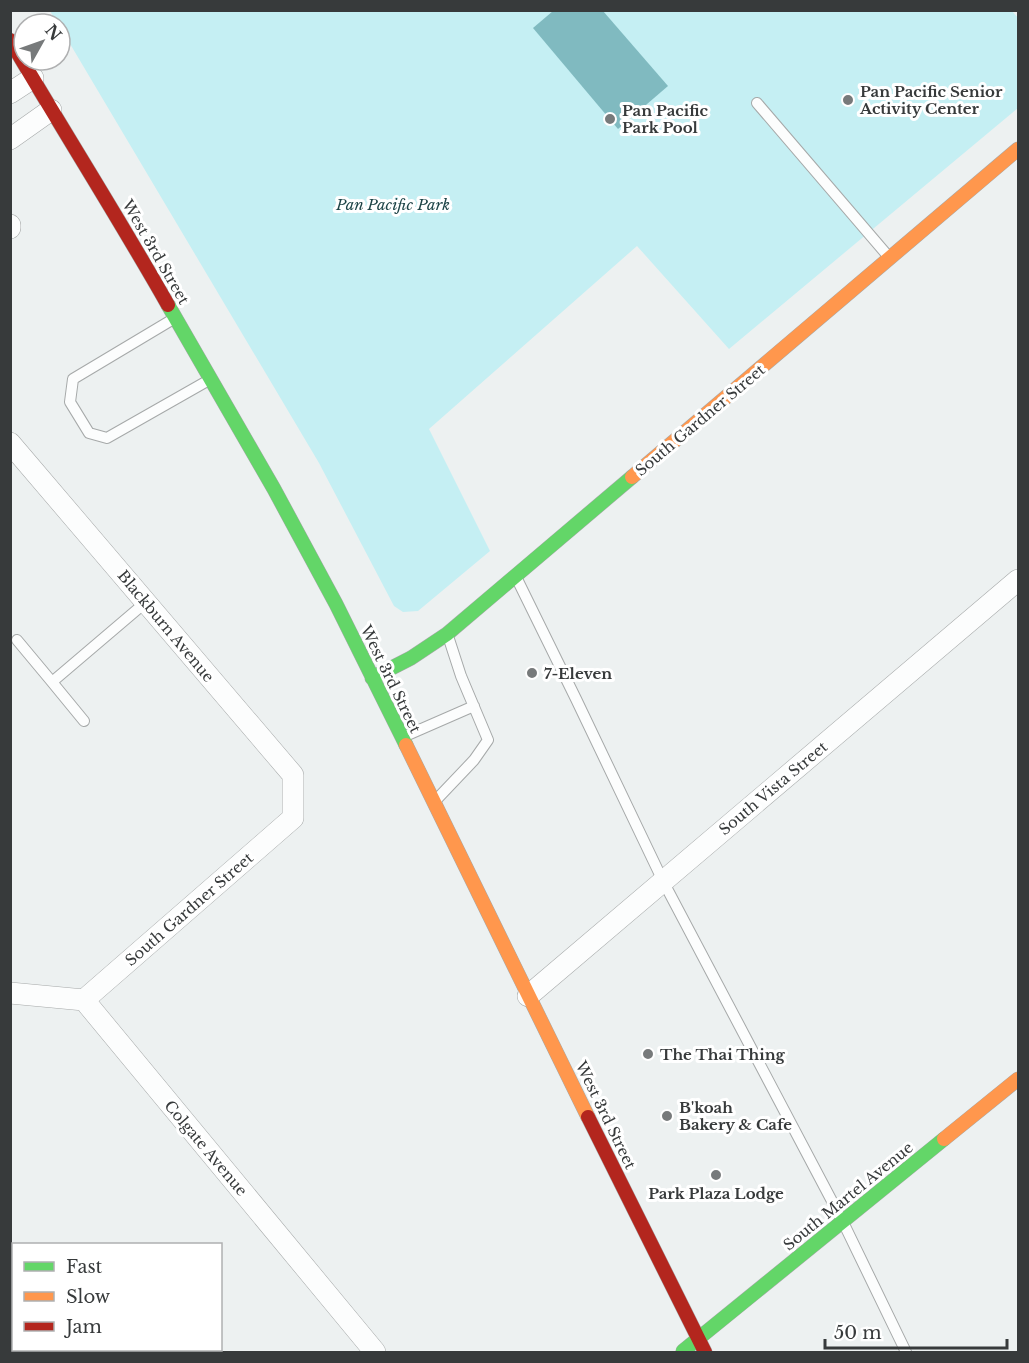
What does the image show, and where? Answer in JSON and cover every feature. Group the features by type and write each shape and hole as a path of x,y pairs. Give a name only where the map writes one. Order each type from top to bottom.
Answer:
{"main road":[{"name":"West 3rd Street","path":"10,40 130,238 274,489 336,604 705,1353"},
{"name":"South Gardner Street","path":"372,678 411,658 447,634 1018,149"},
{"name":"South Martel Avenue","path":"682,1353 1018,1079"}],"street":[{"path":"10,93 33,78"},
{"path":"10,139 51,110"},
{"name":"Blackburn Avenue","path":"10,443 293,775 293,818"},
{"name":"South Vista Street","path":"528,996 1018,580"},
{"name":"South Gardner Street","path":"84,1000 293,818"},
{"path":"10,993 84,1000"},
{"name":"Colgate Avenue","path":"84,1000 375,1353"}],"lane":[{"path":"757,103 890,258"},
{"path":"176,318 73,379 70,402 89,433 107,438 210,379"},
{"path":"515,576 663,881 843,1222 906,1353"},
{"path":"52,682 146,603"},
{"path":"434,802 474,760 488,740 461,676 447,634"},
{"path":"17,640 84,721"},
{"path":"402,737 474,706"}],"green space":[{"name":"Pan Pacific Park","path":"1012,11 1018,18 1018,108 729,349 637,246 429,429 490,551 418,611 403,612 394,606 319,463 72,47 72,12 51,12"}],"shaded area":[{"name":"Pan Pacific Park Pool","path":"553,11 603,11 668,86 618,129 533,28"}],"traffic: fast":[{"path":"168,305 274,489 336,604 406,745"},
{"path":"372,678 411,658 447,634 632,477"},
{"path":"683,1351 944,1139"}],"traffic: slow":[{"path":"632,477 1018,149"},
{"path":"406,745 588,1117"},
{"path":"944,1139 1018,1079"}],"traffic: jam":[{"path":"10,40 168,305"},
{"path":"588,1117 705,1352"}],"place":[{"name":"Pan Pacific Senior Activity Center","path":"848,100"},
{"name":"Pan Pacific Park Pool","path":"610,119"},
{"name":"7-Eleven","path":"532,673"},
{"name":"The Thai Thing","path":"648,1054"},
{"name":"B'koah Bakery & Cafe","path":"667,1116"},
{"name":"Park Plaza Lodge","path":"716,1175"}]}
